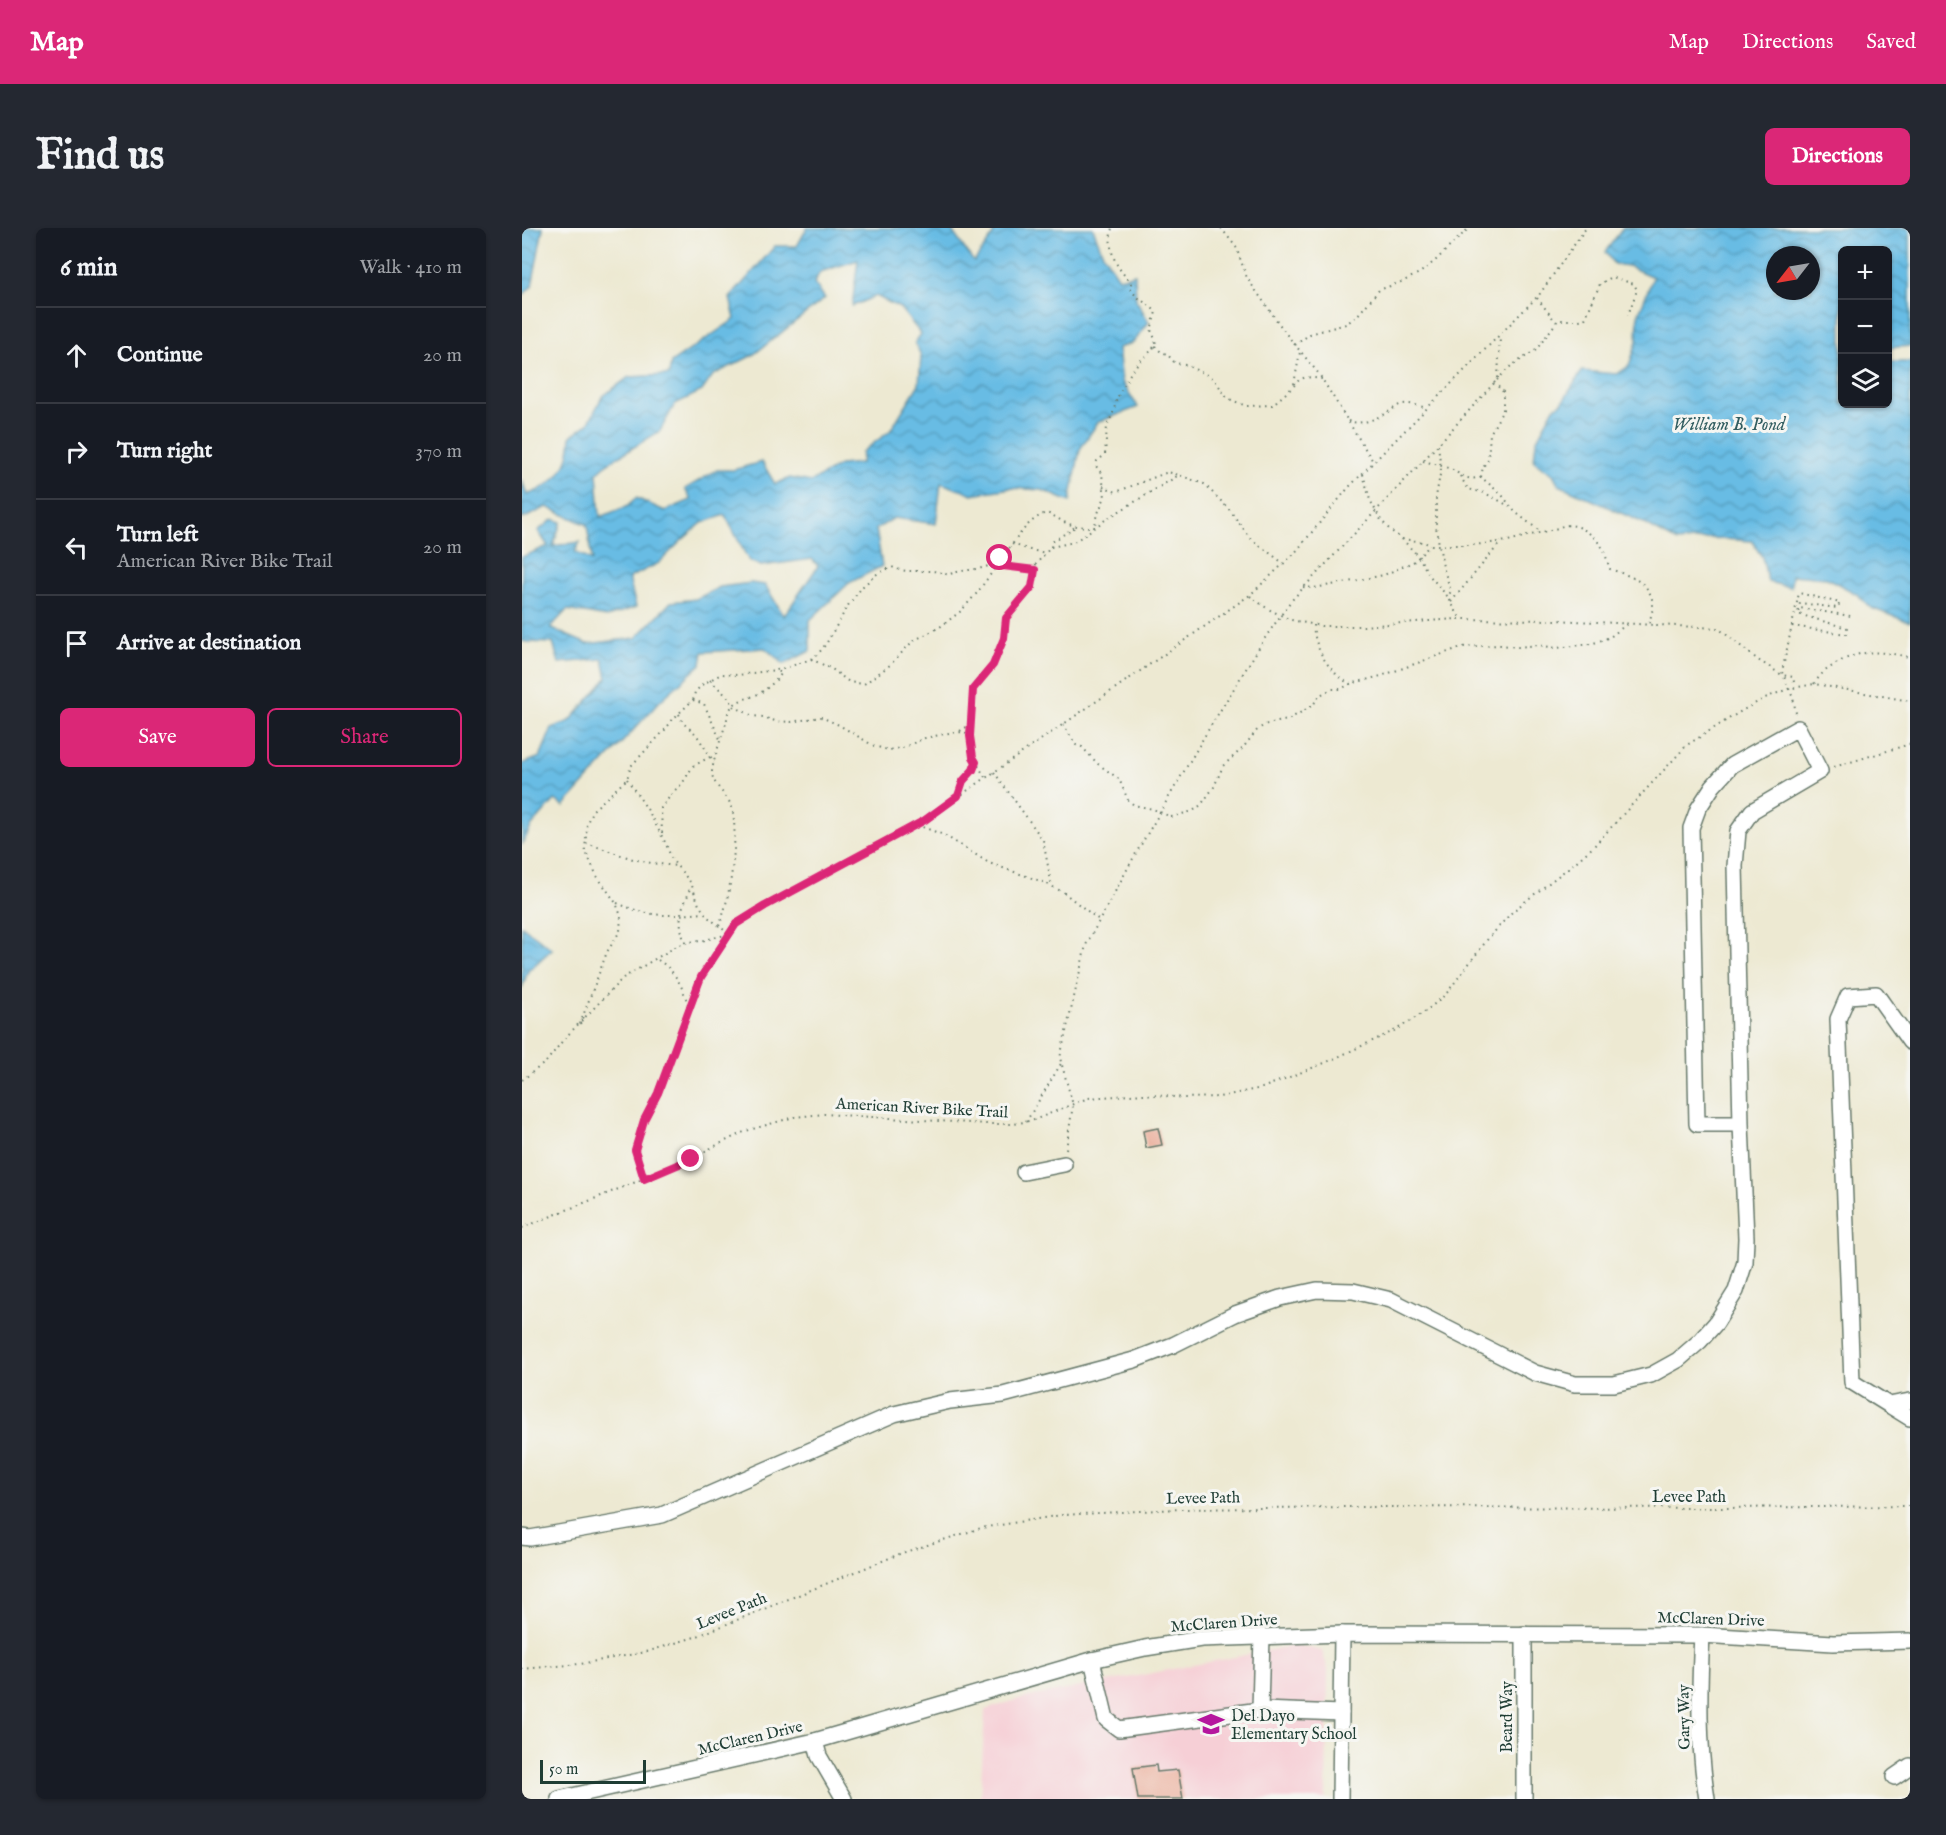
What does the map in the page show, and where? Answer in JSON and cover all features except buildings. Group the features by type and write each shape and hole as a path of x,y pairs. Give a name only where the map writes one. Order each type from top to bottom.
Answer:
{"street":[{"path":"522,1537 662,1515 894,1414 950,1401 1003,1395 1134,1360 1173,1346 1235,1314 1280,1298 1317,1290 1353,1291 1391,1300 1535,1373 1575,1384 1614,1384 1651,1375 1678,1360 1716,1323 1736,1292 1745,1262 1735,866 1738,831 1752,811 1820,771 1798,728 1732,765 1713,786 1698,808 1691,828 1697,1124 1741,1124"},
{"path":"1910,1042 1876,994 1848,996 1838,1019 1852,1382 1910,1418"},
{"path":"1024,1172 1064,1164"},
{"path":"1889,1405 1910,1401"},
{"path":"1340,1799 1342,1634"},
{"name":"McClaren Drive","path":"560,1799 815,1741 1092,1660 1201,1639 1342,1634 1524,1634 1702,1635 1833,1643 1910,1641"},
{"name":"Beard Way","path":"1524,1634 1524,1799"},
{"name":"Gary Way","path":"1702,1635 1699,1696 1700,1737 1707,1799"},
{"path":"1260,1710 1262,1636"},
{"path":"1092,1660 1106,1719 1119,1729 1260,1710 1341,1713"},
{"path":"815,1741 819,1756 844,1799"},
{"path":"1894,1777 1910,1766"}],"path":[{"path":"1105,497 1102,474 1096,466 1097,461 1105,455 1107,426 1117,398 1138,363 1155,346 1156,341 1151,330 1156,312 1133,293 1130,288 1131,284 1116,265 1110,240 1112,228"},
{"path":"1221,228 1236,248 1247,278 1322,379 1374,463"},
{"path":"1295,345 1310,334 1346,324 1358,316 1379,290 1404,281 1420,272 1435,261 1469,228"},
{"path":"644,1179 635,1150 644,1120 658,1093 701,977 736,924 916,825 1250,595 1294,554 1363,474 1537,297 1586,228"},
{"path":"1064,1164 1074,1105 1060,1058 1086,945 1160,812 1280,615 1303,587 1438,445 1494,382 1511,366 1536,350 1558,320 1585,319 1600,284 1612,277 1634,284 1637,290 1628,315"},
{"path":"1537,297 1556,322"},
{"path":"1498,378 1500,335"},
{"path":"1155,346 1175,363 1186,365 1209,376 1215,380 1227,398 1246,406 1272,405 1299,380 1306,377 1322,379"},
{"path":"1294,385 1300,352"},
{"path":"1481,477 1488,459 1490,434 1503,410 1503,392 1494,382"},
{"path":"1348,421 1366,422 1381,416 1399,404 1428,408"},
{"path":"1438,445 1440,466 1436,520 1443,567 1451,591 1448,597"},
{"path":"1423,461 1452,470 1460,476 1468,489 1485,493 1511,508"},
{"path":"1096,527 1095,520 1105,497 1110,493 1168,472 1204,484 1228,508 1251,539 1283,563"},
{"path":"1363,474 1375,511 1390,530 1419,557 1429,575 1448,597 1461,619"},
{"path":"1051,547 1074,542 1179,475"},
{"path":"1460,476 1474,479 1481,477"},
{"path":"1481,477 1502,495 1521,518 1542,532"},
{"path":"1103,486 1116,492"},
{"path":"811,659 832,669 849,682 864,684 890,665 919,636 940,627 961,611 977,593 996,563 1018,535 1035,519 1046,513 1052,514 1067,524 1096,527"},
{"path":"1402,539 1430,545 1473,545 1501,542 1565,524 1574,524 1604,548 1610,569 1642,582 1647,588 1653,604 1649,625"},
{"path":"985,778 973,757 970,736 973,689 993,665 1004,638 1006,618 1032,587 1036,564 1051,547 1052,542 1076,526"},
{"path":"1451,602 1501,542"},
{"path":"1012,543 1046,553"},
{"path":"1303,587 1313,588 1343,584 1362,578 1375,578 1409,564 1430,545"},
{"path":"580,1024 607,952 620,931 621,916 616,903 597,876 585,850 586,823 592,811 627,779 631,766 693,700 695,692 722,674 738,675 783,669 811,659 826,644 849,604 863,586 884,570 892,567 902,571 935,571 948,575 996,563 1035,570"},
{"path":"1792,626 1846,634 1847,628 1798,614 1800,603 1837,608 1840,603 1799,593 1792,626 1782,675 1793,698 1798,728"},
{"path":"1250,595 1268,609 1291,620 1321,626 1364,626 1461,619 1555,620 1718,628 1758,660 1782,675 1793,677 1795,687"},
{"path":"1799,608 1851,616"},
{"path":"1063,723 1076,745 1082,747 1098,764 1119,779 1128,800 1134,805 1171,817 1193,811 1201,805 1214,787 1224,766 1258,729 1267,724 1288,720 1313,705 1320,695 1332,689 1341,689 1462,647 1539,645 1556,648 1591,644 1610,637 1626,624"},
{"path":"1313,625 1314,638 1321,655 1340,678 1350,684"},
{"path":"1814,684 1822,672 1857,653 1884,652 1910,657"},
{"path":"719,926 726,912 735,833 731,806 713,779 714,762 728,714 733,706 741,699 758,694 776,680 782,673 774,670"},
{"path":"710,680 730,699 733,706 753,716 791,722 821,717 874,746 888,750 902,748 933,736 959,732 970,725"},
{"name":"American River Bike Trail","path":"522,1228 691,1159 746,1131 794,1117 824,1114 987,1124 1026,1122 1088,1098 1144,1094 1185,1098 1219,1096 1262,1088 1327,1062 1396,1030 1426,1011 1446,994 1487,940 1513,911 1593,847 1687,745 1743,710 1788,689 1814,684 1910,701"},
{"path":"693,700 704,704 721,740"},
{"path":"679,713 686,727 691,728 714,762"},
{"path":"959,732 970,736"},
{"path":"1820,771 1910,744"},
{"path":"662,836 661,808 682,784 693,766 710,757"},
{"path":"958,796 963,781 973,770 976,762"},
{"path":"994,772 1043,840 1052,887"},
{"path":"627,779 649,812 672,860 691,883 699,905 729,934"},
{"path":"916,825 944,835 989,863 1063,892 1099,920"},
{"path":"585,842 633,859 676,866"},
{"path":"685,943 681,915 682,907 689,897 691,883"},
{"path":"616,903 644,914 664,916 705,913"},
{"path":"522,1080 546,1062 564,1039 623,978 685,943 729,934"},
{"path":"657,959 670,969 676,978 685,993 689,1009"},
{"path":"1026,1122 1062,1062"},
{"name":"Levee Path","path":"522,1669 580,1664 646,1652 695,1637 902,1552 981,1528 1062,1515 1179,1509 1351,1507 1910,1506"}],"shaded area":[{"path":"1297,1645 1322,1651 1328,1670 1326,1799 980,1799 985,1710 1019,1699"}],"water":[{"path":"522,228 543,228 532,286 522,296"},
{"path":"807,228 950,228 974,262 993,235 995,228 1093,228 1103,254 1119,278 1135,274 1136,300 1149,322 1134,342 1118,348 1122,382 1138,407 1098,422 1080,449 1070,502 1042,490 1011,488 972,494 941,483 936,524 894,518 876,529 882,566 849,583 810,620 810,651 784,664 765,648 703,652 701,664 660,701 564,806 555,800 531,827 522,845 522,764 540,757 552,728 570,721 607,678 603,659 559,663 553,643 522,641 522,557 548,546 538,531 553,519 561,522 553,546 580,542 575,552 592,561 587,525 547,507 522,519 522,480 527,495 554,480 565,466 571,436 588,424 602,397 629,377 669,375 671,363 735,319 730,298 775,246 797,246","holes":["858,260 852,306 876,296 900,308 921,334 915,342 921,356 919,384 890,431 862,452 861,463 840,465 811,482 790,478 775,484 762,462 733,470 717,470 685,489 691,500 665,511 636,498 628,506 600,517 597,473 608,463 660,431 675,404 702,391 713,375 753,355 825,298 814,283 820,272","725,515 749,561 761,566 812,559 818,566 784,616 765,585 751,583 720,587 696,599 671,602 636,638 587,644 550,628 567,610 607,617 636,607 629,578 659,563 702,523"]},
{"name":"William B. Pond","path":"1623,228 1910,228 1910,346 1892,348 1892,246 1838,246 1838,408 1892,408 1892,362 1910,362 1910,622 1871,608 1857,594 1827,578 1792,575 1791,587 1768,582 1762,557 1752,541 1710,538 1677,542 1641,522 1559,485 1553,474 1534,461 1536,441 1554,408 1562,403 1582,371 1617,374 1629,366 1637,342 1638,316 1653,277 1628,266 1614,264 1605,252"},
{"path":"522,926 552,949 528,971 522,988"}],"place":[{"name":"Del Dayo Elementary School","path":"1211,1724"}],"route":[{"path":"691,1159 644,1179 635,1150 644,1120 658,1093 701,977 736,924 925,820 958,796 961,784 973,770 976,762 970,736 973,689 993,665 1004,638 1006,618 1032,587 1035,570 995,563 1000,558"}]}
